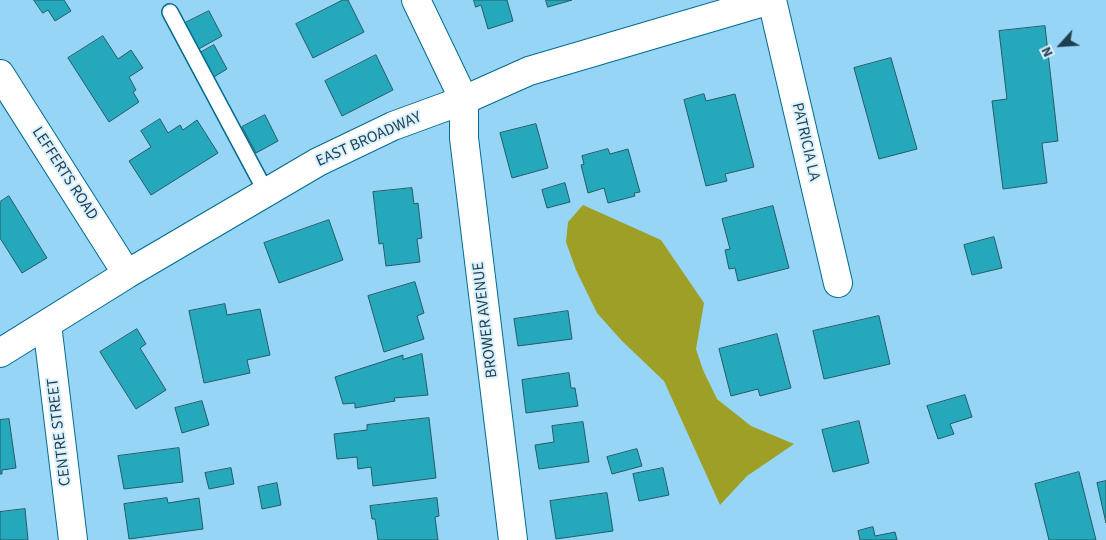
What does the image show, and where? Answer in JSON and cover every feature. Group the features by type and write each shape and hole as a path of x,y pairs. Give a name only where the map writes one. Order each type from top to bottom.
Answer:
{"street":[{"path":"416,0 464,100"},
{"name":"EAST BROADWAY","path":"0,353 127,274 266,192 318,162 393,126 464,100 529,71 771,0"},
{"name":"PATRICIA LA","path":"771,0 838,283"},
{"name":"LEFFERTS ROAD","path":"0,74 127,274"},
{"name":"BROWER AVENUE","path":"464,100 464,138 513,540"},
{"name":"CENTRE STREET","path":"47,324 73,540"}],"lane":[{"path":"170,12 266,192"}],"shaded area":[{"path":"583,205 661,240 704,303 696,349 703,370 717,399 751,426 794,444 747,476 720,505 664,381 622,341 597,313 576,270 566,242 568,222"}],"building":[{"path":"34,0 64,0 71,11 55,21 48,10 43,13"},
{"path":"343,0 348,0 364,32 313,58 296,24"},
{"path":"474,0 507,0 513,21 488,29 481,5 476,7"},
{"path":"546,0 572,0 548,7"},
{"path":"209,11 222,36 197,50 183,24"},
{"path":"1045,26 1058,141 1042,143 1047,183 1003,189 992,101 1007,99 999,31"},
{"path":"103,36 118,59 131,50 143,68 129,77 136,90 133,92 139,102 109,122 68,58"},
{"path":"214,45 227,69 212,78 198,54"},
{"path":"376,55 393,90 342,116 325,81"},
{"path":"891,58 917,149 879,159 854,68"},
{"path":"704,94 706,101 735,94 754,167 725,174 727,181 706,186 684,100"},
{"path":"265,115 278,141 256,153 242,127"},
{"path":"160,119 168,133 180,125 183,130 197,120 218,153 151,195 129,161 151,147 141,131"},
{"path":"536,124 548,168 512,178 500,133"},
{"path":"608,149 610,154 628,149 640,192 634,193 635,196 608,203 604,188 588,193 581,165 584,164 582,156"},
{"path":"565,183 570,202 547,208 542,190"},
{"path":"412,188 414,204 418,203 422,238 417,239 420,262 386,266 383,243 379,244 373,192"},
{"path":"9,196 47,258 22,273 0,238 0,202"},
{"path":"773,206 789,268 738,281 735,268 729,269 725,250 730,249 722,219"},
{"path":"329,220 343,260 279,283 264,243"},
{"path":"994,237 1002,268 972,275 964,245"},
{"path":"415,282 424,313 417,316 424,339 384,352 368,296"},
{"path":"225,304 227,315 260,309 270,355 247,360 250,373 204,383 189,311"},
{"path":"568,311 572,339 518,346 514,319"},
{"path":"879,316 890,364 824,379 813,331"},
{"path":"137,329 146,344 140,348 166,390 136,409 100,352"},
{"path":"777,334 791,388 760,396 758,389 731,396 719,349"},
{"path":"422,354 428,395 394,398 395,401 355,408 355,403 343,404 335,377 403,355 403,359"},
{"path":"569,373 571,388 575,388 578,406 526,413 522,380"},
{"path":"965,395 972,417 950,424 954,434 938,439 927,406"},
{"path":"202,401 209,425 182,433 175,408"},
{"path":"429,418 436,478 373,486 371,467 358,469 357,457 337,459 334,434 367,430 367,425"},
{"path":"9,419 16,468 2,470 2,474 0,474 0,420"},
{"path":"859,421 869,463 833,472 822,430"},
{"path":"583,422 589,462 539,469 535,445 554,442 552,426"},
{"path":"179,448 183,482 124,489 118,456"},
{"path":"637,449 642,466 612,474 607,457"},
{"path":"231,468 234,484 209,489 205,473"},
{"path":"663,468 669,495 639,501 633,474"},
{"path":"1079,472 1096,540 1049,540 1035,484"},
{"path":"1106,481 1106,523 1097,483"},
{"path":"277,483 281,505 262,509 258,487"},
{"path":"607,493 613,531 556,539 550,501"},
{"path":"167,498 168,503 199,498 203,529 129,539 124,504"},
{"path":"437,498 439,516 435,517 438,540 378,540 375,519 372,519 370,506"},
{"path":"25,509 28,540 0,540 0,512"},
{"path":"873,527 875,536 895,532 897,540 860,540 858,531"}]}
